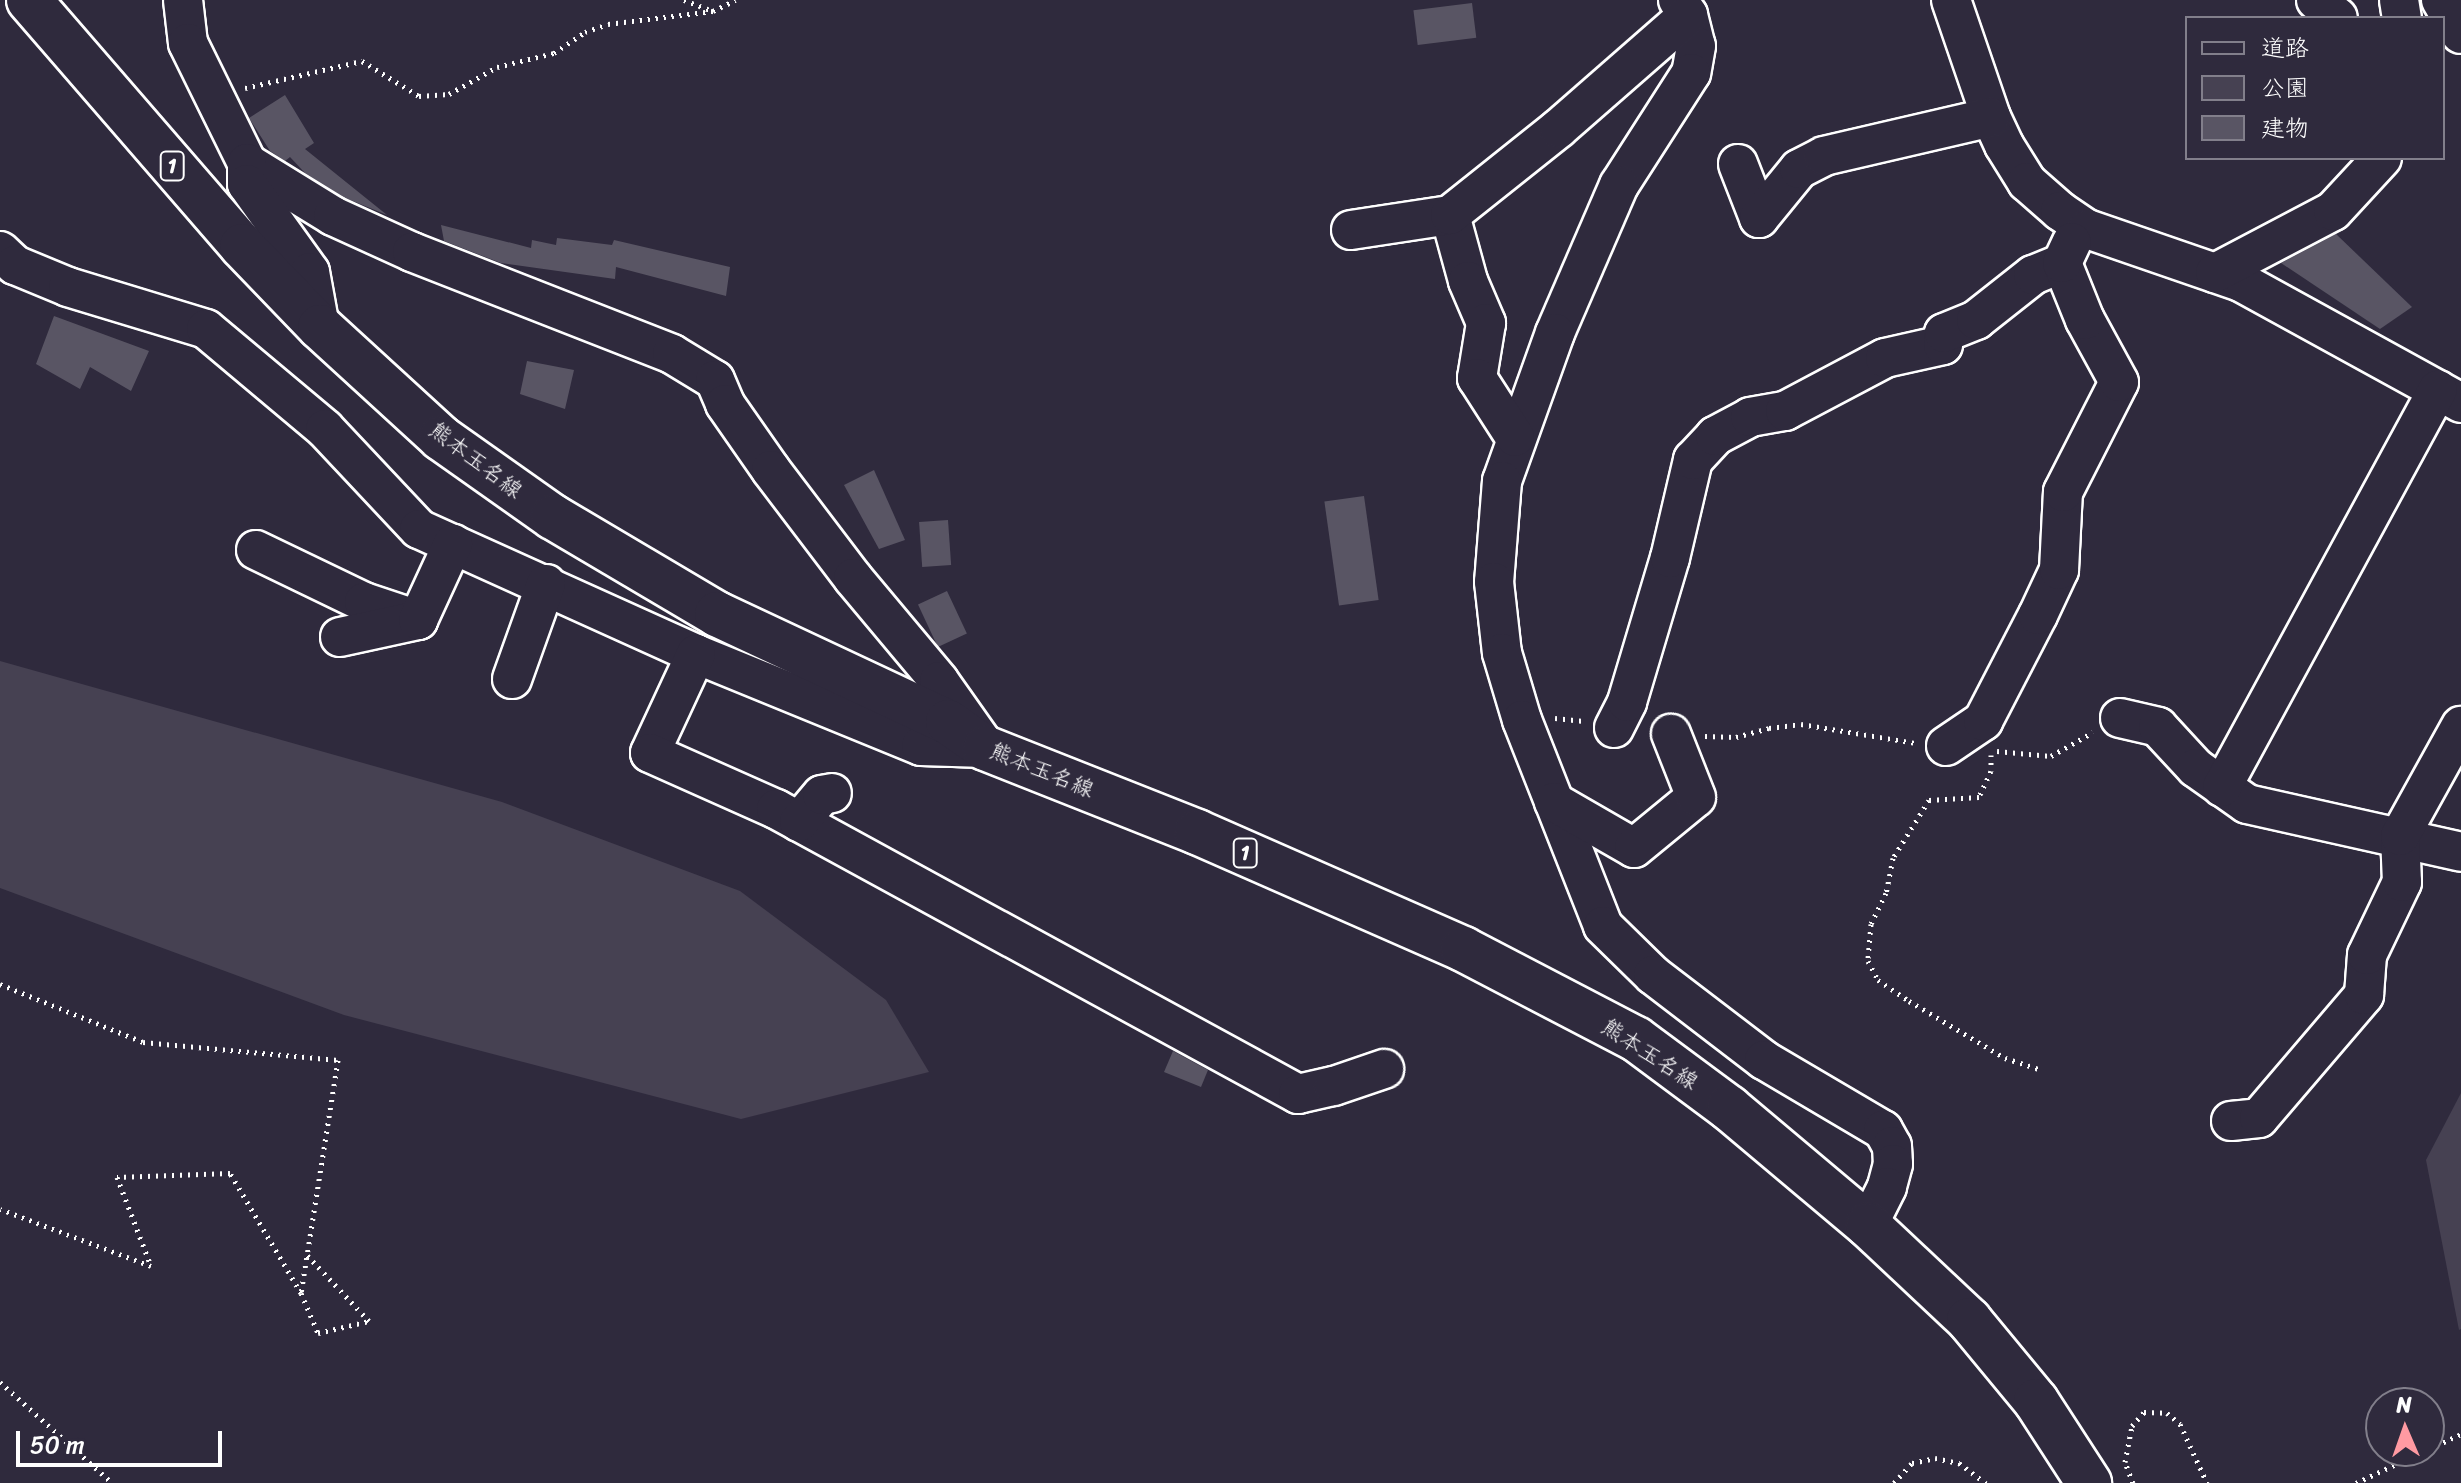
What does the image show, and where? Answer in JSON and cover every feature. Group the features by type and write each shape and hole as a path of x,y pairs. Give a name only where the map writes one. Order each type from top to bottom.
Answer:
{"main road":[{"name":"熊本玉名線","path":"29,0 242,246 320,327 441,438 553,517 717,614 948,722 985,748 1197,832 1463,949 1636,1039 1729,1108 1868,1225 1969,1320 2036,1401 2089,1483"}],"street":[{"path":"183,0 188,43 247,163 247,184 310,272 320,327"},
{"path":"1951,0 1991,117 2027,182 2081,225 2241,282 2449,396 2222,787"},
{"path":"2316,0 2336,16"},
{"path":"2441,0 2461,34"},
{"path":"1351,230 1450,215 1559,128 1683,8 1696,46 1691,73 1619,185 1515,437 1502,481 1494,582 1502,653 1522,720 1603,926 1653,975 1764,1060 1883,1130 1892,1146 1893,1164 1887,1187 1868,1225"},
{"path":"1738,164 1759,218 1799,169 1824,156 1991,117"},
{"path":"2215,273 2333,211 2380,160"},
{"path":"247,163 333,216 412,252 672,354 715,380 725,404 771,470 853,578 939,681 985,748"},
{"path":"1450,215 1468,281 1486,323 1477,378 1515,437"},
{"path":"1614,728 1627,702 1670,558 1693,460 1715,436 1750,417 1785,411 1885,358 1943,345 1944,333 1976,320 2033,275 2062,263 2081,225"},
{"path":"0,251 15,265 68,287 206,329 325,429 419,529 696,654 921,746 985,748"},
{"path":"1946,746 1983,721 2038,615 2059,570 2063,492 2119,382 2085,320 2062,263"},
{"path":"418,620 453,544"},
{"path":"256,550 364,602 418,620"},
{"path":"512,679 546,584"},
{"path":"340,637 418,620"},
{"path":"696,654 650,753 799,822 1298,1094 1384,1069"},
{"path":"2120,718 2158,727 2196,768 2247,804 2461,852"},
{"path":"2231,1121 2259,1118 2364,995 2367,955 2402,882 2400,836 2461,726"},
{"path":"1554,802 1634,848 1696,797 1671,734"},
{"path":"799,822 822,795 832,793"}],"path":[{"path":"684,0 713,11"},
{"path":"213,96 362,61 419,96 449,94 497,67 554,53 585,32 608,24 713,11 736,0"},
{"path":"1522,720 1566,717 1614,728"},
{"path":"2038,1069 2005,1058 1878,980 1868,961 1871,924 1886,893 1893,858 1929,800 1979,797 1991,771 1991,750 2051,756 2120,718"},
{"path":"1671,734 1736,737 1801,724 1886,741 1946,746"},
{"path":"0,984 143,1042 338,1060 301,1293"},
{"path":"0,1209 151,1266 117,1177 230,1173 301,1293 318,1333 369,1321 307,1254"},
{"path":"0,1382 111,1482"},
{"path":"2133,1483 2125,1462 2132,1426 2144,1412 2167,1413 2180,1424 2207,1483"},
{"path":"1894,1483 1912,1463 1935,1458 1959,1463 1986,1483"},
{"path":"2356,1483 2390,1467"}],"green space":[{"path":"0,661 502,802 740,891 886,1000 929,1072 741,1119 344,1015 0,888"},
{"path":"2461,1093 2461,1329 2459,1330 2426,1160"}],"building":[{"path":"1472,3 1476,38 1418,45 1413,10"},
{"path":"285,95 314,143 305,149 387,215 343,197 305,173 290,157 285,161 270,151 249,118"},
{"path":"441,225 531,248 532,240 556,245 557,238 612,245 614,240 730,267 726,296 616,267 615,279 501,263 444,241"},
{"path":"2336,234 2412,307 2380,329 2281,263"},
{"path":"54,316 149,351 131,391 90,367 80,389 36,364"},
{"path":"527,361 574,370 565,409 520,394"},
{"path":"874,470 905,540 879,549 844,485"},
{"path":"1364,496 1379,600 1339,606 1324,502"},
{"path":"948,520 951,565 922,567 919,522"},
{"path":"947,591 967,634 938,647 918,605"},
{"path":"1173,1051 1208,1070 1201,1087 1164,1072"}]}
